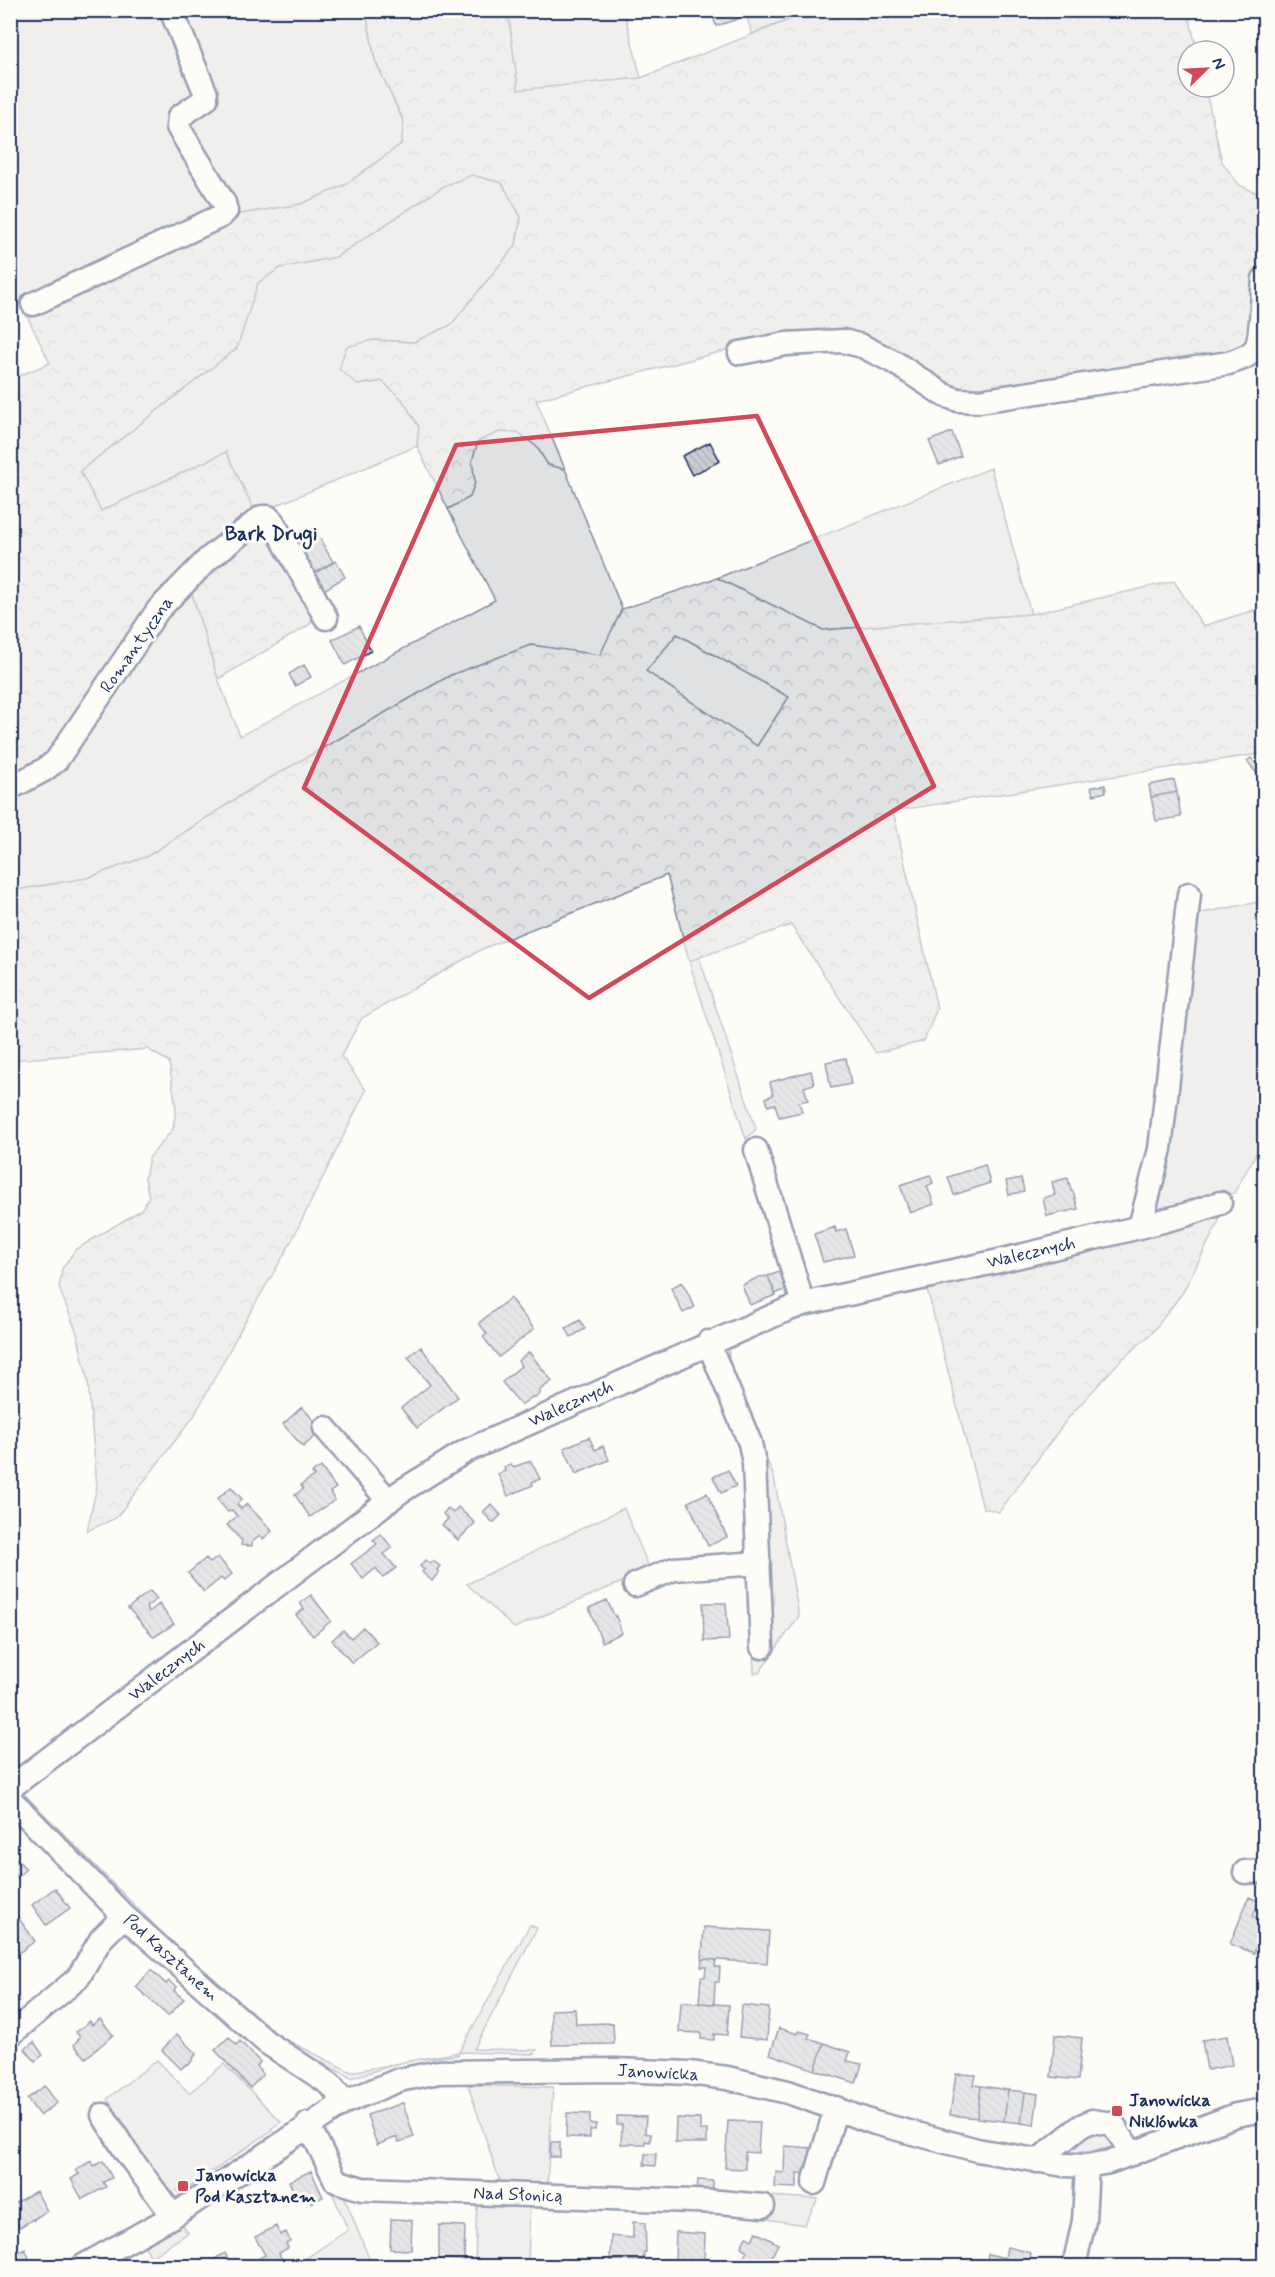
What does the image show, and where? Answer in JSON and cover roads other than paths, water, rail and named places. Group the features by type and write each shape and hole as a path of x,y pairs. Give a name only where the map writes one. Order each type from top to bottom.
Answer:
{"street":[{"path":"33,304 221,216 226,211 224,203 178,127 179,117 206,99 206,94 171,10"},
{"path":"740,353 786,344 843,341 878,353 931,388 958,400 979,401 1229,363 1246,356 1256,349 1260,339 1264,279"},
{"name":"Romantyczna","path":"10,788 56,761 158,610 208,559 262,517 268,517 273,522 326,618"},
{"path":"1140,1227 1160,1149 1189,894"},
{"path":"756,1150 803,1304"},
{"name":"Walecznych","path":"10,1788 389,1501 466,1451 708,1342 803,1304 1140,1227 1220,1203"},
{"path":"708,1342 754,1463 762,1647"},
{"path":"325,1428 389,1501"},
{"path":"635,1585 674,1569 759,1563"},
{"name":"Pod Kasztanem","path":"10,1799 124,1916 249,2027 284,2055 330,2084 345,2102"},
{"path":"10,2035 78,1978 101,1939 124,1916"},
{"name":"Janowicka","path":"83,2266 173,2216 308,2124 345,2102 399,2080 439,2072 616,2070 689,2073 727,2078 788,2092 875,2123 927,2138 977,2150 1064,2165 1087,2166 1109,2162 1236,2115 1264,2110"},
{"path":"814,2183 836,2108"},
{"path":"104,2115 126,2151 173,2216"},
{"path":"1037,2161 1081,2126 1092,2121 1113,2124 1132,2154"},
{"name":"Nad Słonicą","path":"308,2124 336,2181 362,2189 720,2202 764,2206"},
{"path":"1074,2266 1084,2221 1087,2166"}],"waterway":[{"path":"444,10 445,16"}],"place":[{"name":"Janowicka Niklówka","path":"1117,2111"},
{"name":"Janowicka Pod Kasztanem","path":"183,2186"}],"district":[{"name":"Bark Drugi","path":"271,534"}]}
